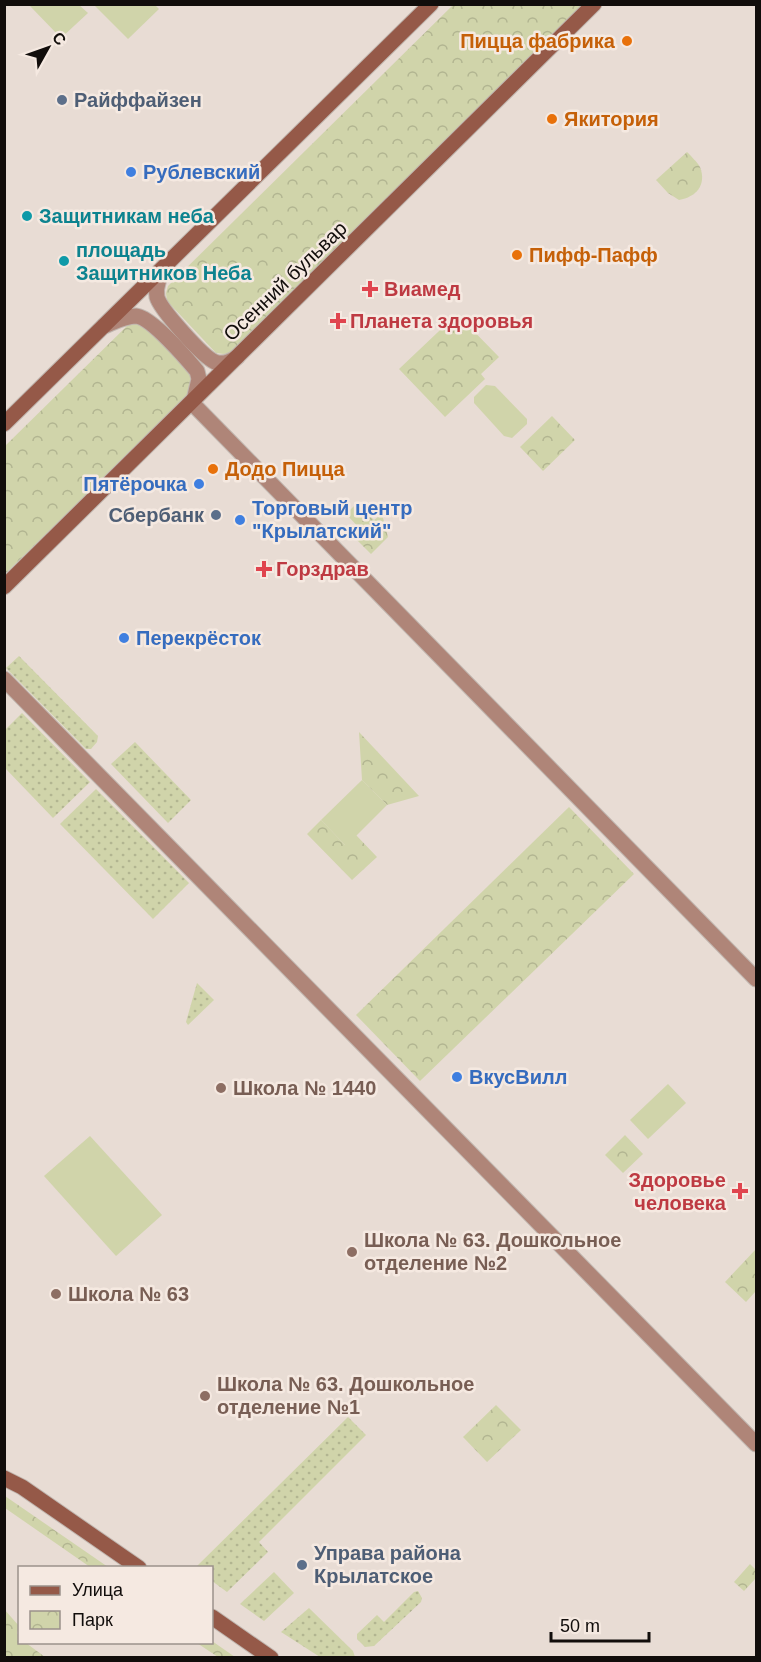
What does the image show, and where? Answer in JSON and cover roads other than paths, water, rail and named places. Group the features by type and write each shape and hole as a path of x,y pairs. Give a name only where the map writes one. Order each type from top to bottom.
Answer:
{"street":[{"path":"4,424 431,4"},
{"name":"Осенний бульвар","path":"4,587 594,4"},
{"path":"169,262 158,280 157,287 158,297 165,313 214,361 227,363 240,354"},
{"path":"103,327 135,316 150,323 197,371 199,380 193,401 756,979"},
{"path":"4,680 756,1444"},
{"path":"4,1478 22,1487 136,1566"},
{"path":"213,1618 271,1658"}],"place":[{"name":"Пицца фабрика","path":"627,41"},
{"name":"Райффайзен","path":"62,100"},
{"name":"Якитория","path":"552,119"},
{"name":"Рублевский","path":"131,172"},
{"name":"Защитникам неба","path":"27,216"},
{"name":"Пифф-Пафф","path":"517,255"},
{"name":"площадь Защитников Неба","path":"64,261"},
{"name":"Виамед","path":"370,289"},
{"name":"Планета здоровья","path":"338,321"},
{"name":"Додо Пицца","path":"213,469"},
{"name":"Пятёрочка","path":"199,484"},
{"name":"Сбербанк","path":"216,515"},
{"name":"Торговый центр \"Крылатский\"","path":"240,520"},
{"name":"Горздрав","path":"264,569"},
{"name":"Перекрёсток","path":"124,638"},
{"name":"ВкусВилл","path":"457,1077"},
{"name":"Школа № 1440","path":"221,1088"},
{"name":"Здоровье человека","path":"740,1191"},
{"name":"Школа № 63. Дошкольное отделение №2","path":"352,1252"},
{"name":"Школа № 63","path":"56,1294"},
{"name":"Школа № 63. Дошкольное отделение №1","path":"205,1396"},
{"name":"Управа района Крылатское","path":"302,1565"}]}
